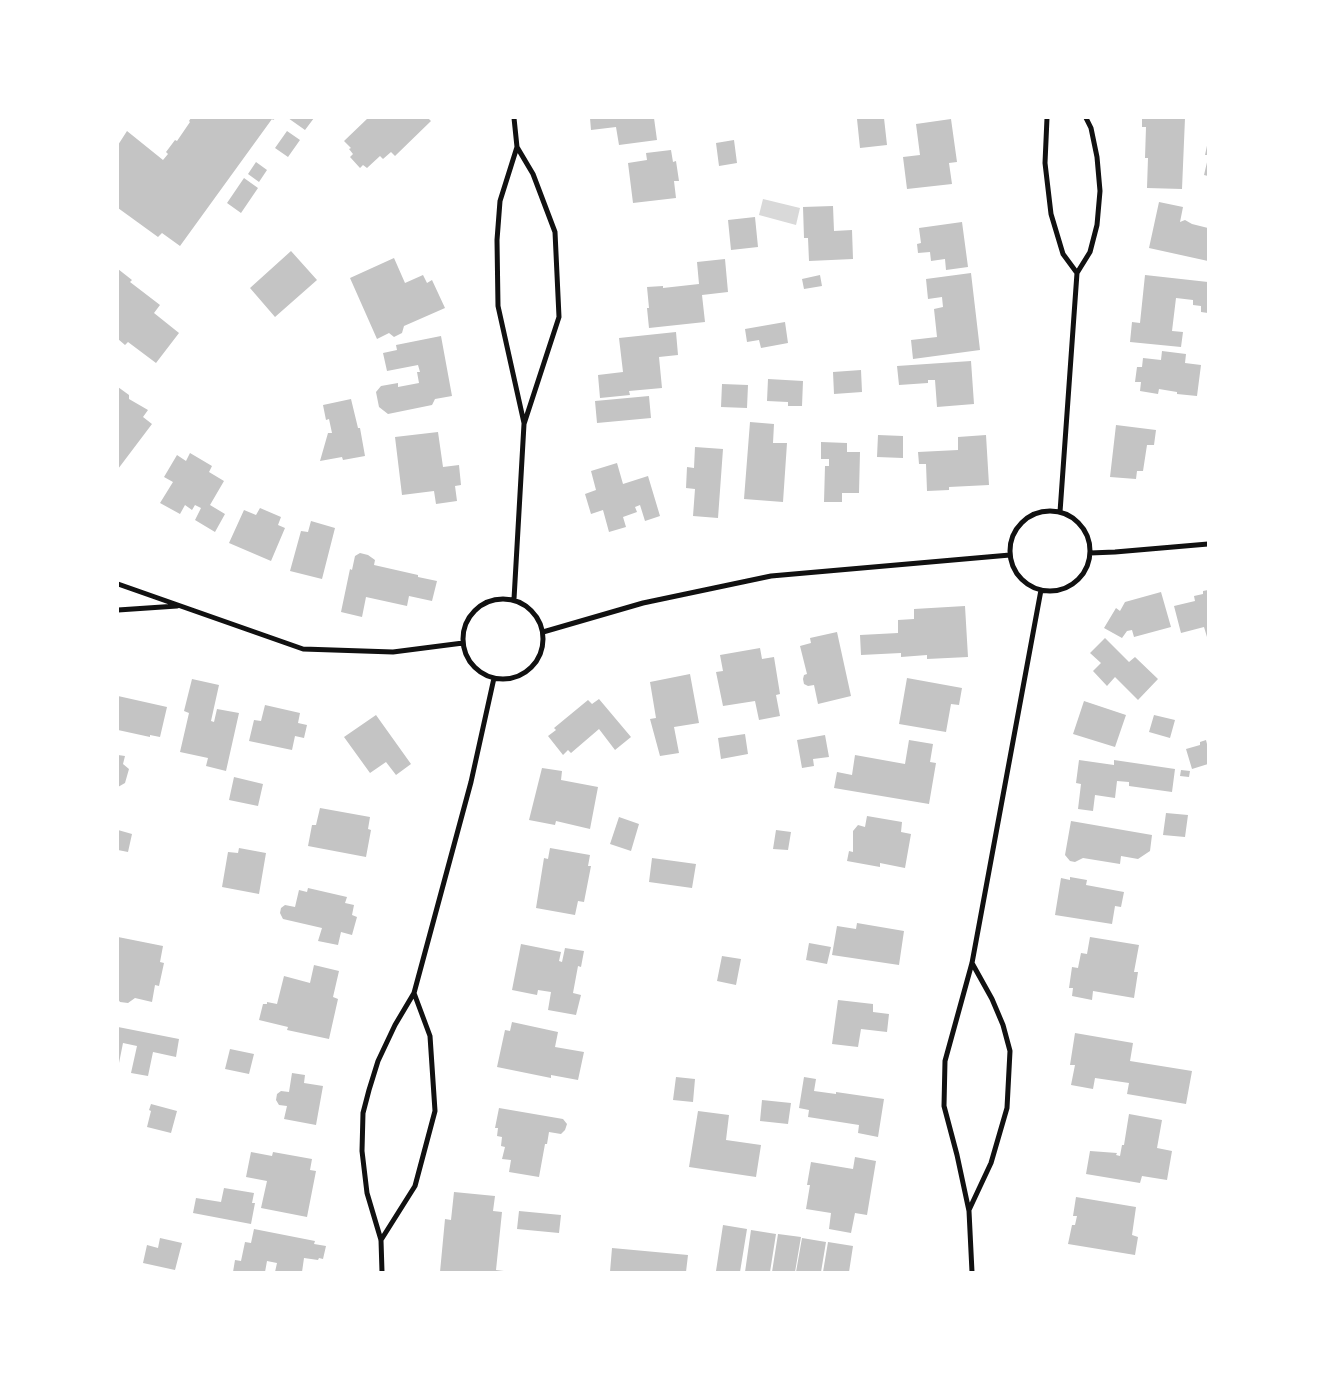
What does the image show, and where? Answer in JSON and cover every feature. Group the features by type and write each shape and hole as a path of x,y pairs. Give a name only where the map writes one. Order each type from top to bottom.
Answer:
{"street":[{"path":"514,118 517,147 500,201 497,240 498,306 524,424"},
{"path":"1047,118 1045,163 1051,214 1064,254 1077,273"},
{"path":"1060,512 1077,273 1090,252 1097,225 1100,191 1097,157 1091,128 1086,118"},
{"path":"514,600 524,424 560,317 555,232 533,174 517,147"},
{"path":"1047,511 1060,512 1072,517 1082,527 1089,539 1090,553 1088,565 1083,575 1064,589 1052,592 1029,586 1019,578 1013,567 1010,555 1011,542 1016,530 1024,521 1035,514 1047,511"},
{"path":"1090,553 1208,544"},
{"path":"543,632 643,603 771,576 1010,555"},
{"path":"118,584 303,649 393,652 463,643"},
{"path":"972,1272 969,1211 944,1106 944,1061 972,963 1040,590"},
{"path":"501,598 524,604 540,621 543,632 543,645 539,657 531,668 520,675 507,679 494,678 483,674 473,666 466,655 463,643 463,630 468,618 477,608 488,601 501,598"},
{"path":"118,610 180,606"},
{"path":"382,1272 381,1240 367,1193 362,1151 364,1113 378,1062 394,1025 414,993 471,782 494,678"},
{"path":"969,1211 992,1163 1007,1108 1010,1050 1003,1025 992,999 972,963"},
{"path":"381,1240 415,1186 435,1111 430,1036 414,993"}],"shaded area":[{"path":"763,199 800,208 796,225 759,215"}],"building":[{"path":"191,118 276,118 272,119 180,246 162,233 158,237 118,208 118,145 127,131 163,160 168,154 166,152 175,140 177,141"},
{"path":"288,118 314,118 305,130"},
{"path":"368,118 428,118 431,121 395,156 391,152 383,159 380,156 367,168 363,165 360,168 350,157 353,154 349,149 351,148 344,141"},
{"path":"590,118 654,118 657,140 619,145 616,127 591,130"},
{"path":"884,118 887,145 860,148 857,119"},
{"path":"1142,118 1185,118 1182,189 1147,188 1148,158 1145,158 1146,127 1142,127"},
{"path":"951,119 957,162 949,163 952,184 907,189 903,157 920,155 916,124"},
{"path":"287,131 300,140 288,157 275,148"},
{"path":"734,140 737,163 719,166 716,143"},
{"path":"1208,141 1208,155 1205,155"},
{"path":"671,150 673,162 676,161 679,181 674,181 676,198 633,203 628,163 647,160 646,153"},
{"path":"1208,158 1208,176 1204,175"},
{"path":"256,162 267,170 259,182 248,174"},
{"path":"244,178 258,188 241,213 227,203"},
{"path":"1159,202 1183,207 1180,222 1185,220 1208,228 1208,261 1149,248"},
{"path":"833,206 834,231 852,230 853,259 809,261 808,238 804,238 803,207"},
{"path":"755,217 758,247 731,250 728,220"},
{"path":"962,222 968,267 946,270 945,259 931,261 930,252 918,253 917,244 921,243 919,228"},
{"path":"291,251 317,280 275,317 250,288"},
{"path":"394,258 405,283 423,275 427,283 432,280 445,308 404,326 402,333 394,337 389,333 377,339 350,278"},
{"path":"725,259 728,292 702,295 705,322 649,328 647,287 663,286 663,288 699,284 697,262"},
{"path":"118,269 132,280 130,282 160,305 154,313 179,333 156,363 128,342 125,345 118,339"},
{"path":"971,273 980,350 913,359 911,340 937,337 934,309 943,307 942,297 928,299 926,279"},
{"path":"820,275 822,286 804,289 802,279"},
{"path":"1145,275 1208,282 1208,313 1201,312 1201,306 1193,305 1193,300 1176,298 1172,331 1183,332 1181,347 1130,342 1132,322 1140,323"},
{"path":"785,322 788,343 761,348 759,340 747,342 745,329"},
{"path":"676,332 678,355 659,357 662,388 629,391 630,395 600,398 598,375 623,372 619,338"},
{"path":"441,336 452,396 435,399 432,405 388,414 379,407 376,392 381,386 398,383 398,387 419,383 417,372 420,372 418,365 387,371 383,353 397,350 396,345"},
{"path":"1162,351 1186,354 1185,363 1201,365 1197,396 1177,394 1177,392 1159,389 1158,394 1140,391 1141,382 1135,382 1137,367 1142,367 1143,358 1161,360"},
{"path":"971,361 974,404 937,407 935,380 928,380 928,383 899,385 897,366"},
{"path":"861,370 862,392 834,394 833,372"},
{"path":"768,379 803,381 802,406 788,406 788,402 767,401"},
{"path":"722,384 748,385 747,408 721,407"},
{"path":"118,387 129,395 129,399 148,410 143,417 152,424 118,469"},
{"path":"649,396 651,418 597,423 595,401"},
{"path":"351,399 358,428 360,428 365,456 343,460 342,457 320,461 328,433 332,433 329,419 326,420 323,405"},
{"path":"750,422 774,424 773,443 787,443 783,502 744,499"},
{"path":"1116,425 1156,430 1154,445 1147,445 1143,471 1137,471 1136,479 1110,477"},
{"path":"438,432 443,467 459,465 461,485 455,486 457,501 436,504 434,491 402,495 395,437"},
{"path":"878,435 903,436 903,458 877,457"},
{"path":"986,435 989,485 949,487 949,490 927,491 926,464 919,464 918,452 958,450 958,437"},
{"path":"821,442 847,443 847,452 860,452 859,493 842,493 842,502 824,502 825,466 829,466 829,459 821,459"},
{"path":"695,447 723,449 718,518 693,516 695,489 686,488 687,467 694,468"},
{"path":"190,453 212,466 209,472 224,481 210,505 225,514 215,532 195,520 201,508 195,505 192,510 185,505 180,514 160,503 173,482 164,477 177,455 186,461"},
{"path":"617,463 623,484 648,476 660,516 645,521 640,505 635,507 637,512 623,517 626,527 609,532 603,510 591,514 585,494 596,490 591,471"},
{"path":"260,508 281,517 278,525 285,528 271,561 229,543 244,510 256,515"},
{"path":"311,521 335,528 322,579 290,571 301,531 308,532"},
{"path":"360,553 368,555 375,560 374,565 437,581 432,601 409,596 407,606 366,597 362,617 341,612 350,569 352,570 355,556"},
{"path":"1208,590 1208,637 1204,627 1181,633 1174,606 1195,601 1194,596 1203,594 1203,591"},
{"path":"1161,592 1171,627 1134,637 1132,630 1127,631 1122,638 1104,628 1116,608 1120,611 1125,602"},
{"path":"965,606 968,657 927,659 927,655 901,657 901,653 861,655 860,635 898,633 898,620 914,619 914,609"},
{"path":"837,632 851,696 818,704 814,685 808,686 804,684 804,675 807,674 800,646 811,643 810,638"},
{"path":"1105,638 1129,662 1135,657 1158,679 1138,700 1115,677 1107,686 1093,671 1101,663 1090,653"},
{"path":"760,648 762,659 774,657 780,694 776,695 780,716 759,720 755,701 723,706 716,672 723,671 720,655"},
{"path":"690,674 699,723 674,727 679,753 660,756 650,719 656,718 650,682"},
{"path":"907,678 962,688 959,705 951,704 946,732 899,724"},
{"path":"192,679 219,685 211,721 214,722 217,709 239,713 226,771 206,766 208,758 180,752 189,713 184,711"},
{"path":"118,696 167,707 160,737 150,735 150,737 118,730"},
{"path":"599,699 631,737 615,750 599,729 571,753 568,750 563,755 548,736 556,730 554,728 588,700 592,704"},
{"path":"1084,701 1126,715 1115,747 1073,734"},
{"path":"265,705 300,713 298,723 307,725 304,738 295,736 292,750 249,741 254,720 261,721"},
{"path":"376,715 411,764 396,775 386,762 370,773 344,737"},
{"path":"1154,715 1175,720 1170,738 1149,732"},
{"path":"745,734 748,754 721,759 718,738"},
{"path":"825,735 829,757 813,759 814,766 802,768 797,740"},
{"path":"909,740 933,744 930,762 936,763 929,804 834,788 837,772 852,775 855,755 905,764"},
{"path":"1206,740 1208,764 1192,769 1186,749 1200,745 1200,742"},
{"path":"118,755 125,756 123,764 129,769 125,783 118,787"},
{"path":"1079,760 1114,765 1114,760 1175,769 1172,792 1129,786 1129,782 1117,781 1115,798 1095,795 1093,811 1078,809 1081,784 1076,783"},
{"path":"542,768 562,771 561,780 598,787 590,829 556,821 555,825 529,820"},
{"path":"1181,770 1190,771 1189,777 1180,776"},
{"path":"234,777 263,784 258,806 229,800"},
{"path":"320,808 370,817 368,829 371,830 366,857 308,846 312,825 316,825"},
{"path":"1166,813 1188,815 1185,837 1163,835"},
{"path":"867,816 902,822 901,832 911,834 905,868 880,863 880,867 847,861 849,851 853,852 853,831 858,825 865,827"},
{"path":"619,817 639,824 631,851 610,844"},
{"path":"1071,821 1152,835 1150,851 1138,859 1121,856 1120,864 1083,858 1075,862 1070,861 1065,855"},
{"path":"118,830 132,834 128,852 118,850"},
{"path":"776,830 791,832 788,850 773,849"},
{"path":"239,848 266,853 259,894 222,887 228,852 238,853"},
{"path":"550,848 590,855 588,866 591,866 584,902 578,901 575,915 536,908 544,858 548,859"},
{"path":"652,858 696,864 692,888 649,882"},
{"path":"1070,877 1087,880 1086,885 1124,892 1121,907 1115,906 1112,924 1055,915 1061,878 1070,880"},
{"path":"308,888 347,897 345,903 354,905 352,915 357,917 352,935 341,932 338,945 318,941 322,928 283,919 280,913 281,908 285,905 295,907 299,890 307,892"},
{"path":"857,923 904,931 899,965 832,955 837,926 856,929"},
{"path":"118,937 163,946 160,962 164,963 159,986 155,985 152,1002 135,998 128,1003 120,1002 118,999"},
{"path":"1090,937 1139,945 1134,972 1138,972 1134,998 1093,991 1092,1000 1072,996 1073,988 1069,988 1072,967 1078,968 1081,953 1087,954"},
{"path":"809,943 831,947 827,964 806,960"},
{"path":"521,944 561,952 559,961 562,962 565,948 584,951 581,967 578,966 573,993 581,995 576,1015 548,1010 551,992 538,990 537,995 512,990"},
{"path":"722,956 741,959 736,985 717,981"},
{"path":"314,965 339,971 333,997 338,999 329,1039 287,1030 288,1027 259,1020 263,1004 267,1004 267,1002 277,1004 284,976 310,983"},
{"path":"838,1000 873,1004 873,1012 889,1014 887,1032 861,1029 858,1047 832,1044"},
{"path":"512,1022 558,1032 555,1047 584,1052 578,1080 551,1075 551,1078 497,1067 505,1030 510,1031"},
{"path":"118,1027 179,1039 176,1057 153,1052 148,1076 131,1073 137,1046 123,1043 118,1068"},
{"path":"1075,1033 1133,1043 1130,1061 1192,1071 1186,1104 1127,1094 1129,1083 1095,1078 1093,1089 1071,1085 1075,1065 1070,1065"},
{"path":"230,1049 254,1054 249,1074 225,1069"},
{"path":"292,1073 305,1075 304,1083 323,1086 316,1125 284,1119 287,1106 279,1105 276,1100 277,1094 281,1091 289,1092"},
{"path":"676,1077 695,1079 693,1102 673,1100"},
{"path":"804,1077 816,1079 814,1091 836,1094 836,1092 884,1099 878,1137 858,1133 859,1125 808,1117 809,1110 799,1108"},
{"path":"762,1100 791,1103 788,1124 760,1121"},
{"path":"151,1104 177,1111 171,1133 147,1127"},
{"path":"499,1108 563,1119 567,1124 561,1134 549,1132 539,1177 509,1172 511,1160 502,1159 505,1147 501,1146 502,1137 497,1136 498,1128 495,1128"},
{"path":"698,1111 729,1115 726,1140 761,1145 756,1177 689,1167"},
{"path":"1129,1114 1162,1120 1157,1148 1172,1151 1167,1180 1142,1176 1140,1183 1086,1174 1090,1151 1117,1153 1116,1155 1120,1156 1122,1145 1124,1145"},
{"path":"251,1152 272,1156 273,1152 312,1159 310,1170 316,1171 307,1217 261,1208 267,1181 246,1177"},
{"path":"855,1157 876,1161 867,1215 855,1213 851,1233 829,1229 831,1213 806,1209 810,1185 807,1185 811,1162 853,1169"},
{"path":"224,1188 254,1193 252,1203 255,1203 251,1224 193,1213 196,1198 221,1202"},
{"path":"454,1192 495,1196 493,1211 502,1212 496,1270 504,1272 440,1272 445,1219 451,1220"},
{"path":"1076,1197 1136,1207 1132,1235 1138,1237 1135,1255 1068,1244 1072,1225 1075,1225 1077,1216 1073,1216"},
{"path":"519,1211 561,1215 559,1233 517,1229"},
{"path":"723,1225 747,1229 740,1272 716,1271"},
{"path":"254,1229 315,1241 314,1244 326,1246 323,1259 304,1258 302,1272 275,1272 277,1263 267,1261 265,1272 233,1272 235,1260 241,1261 245,1242 251,1243"},
{"path":"751,1230 776,1234 770,1272 745,1272"},
{"path":"778,1234 801,1237 795,1272 772,1272"},
{"path":"160,1238 182,1243 175,1270 143,1263 147,1245 158,1248"},
{"path":"802,1238 826,1242 821,1272 796,1272"},
{"path":"828,1242 853,1246 849,1272 823,1272"},
{"path":"612,1248 688,1255 686,1272 610,1272"}]}
